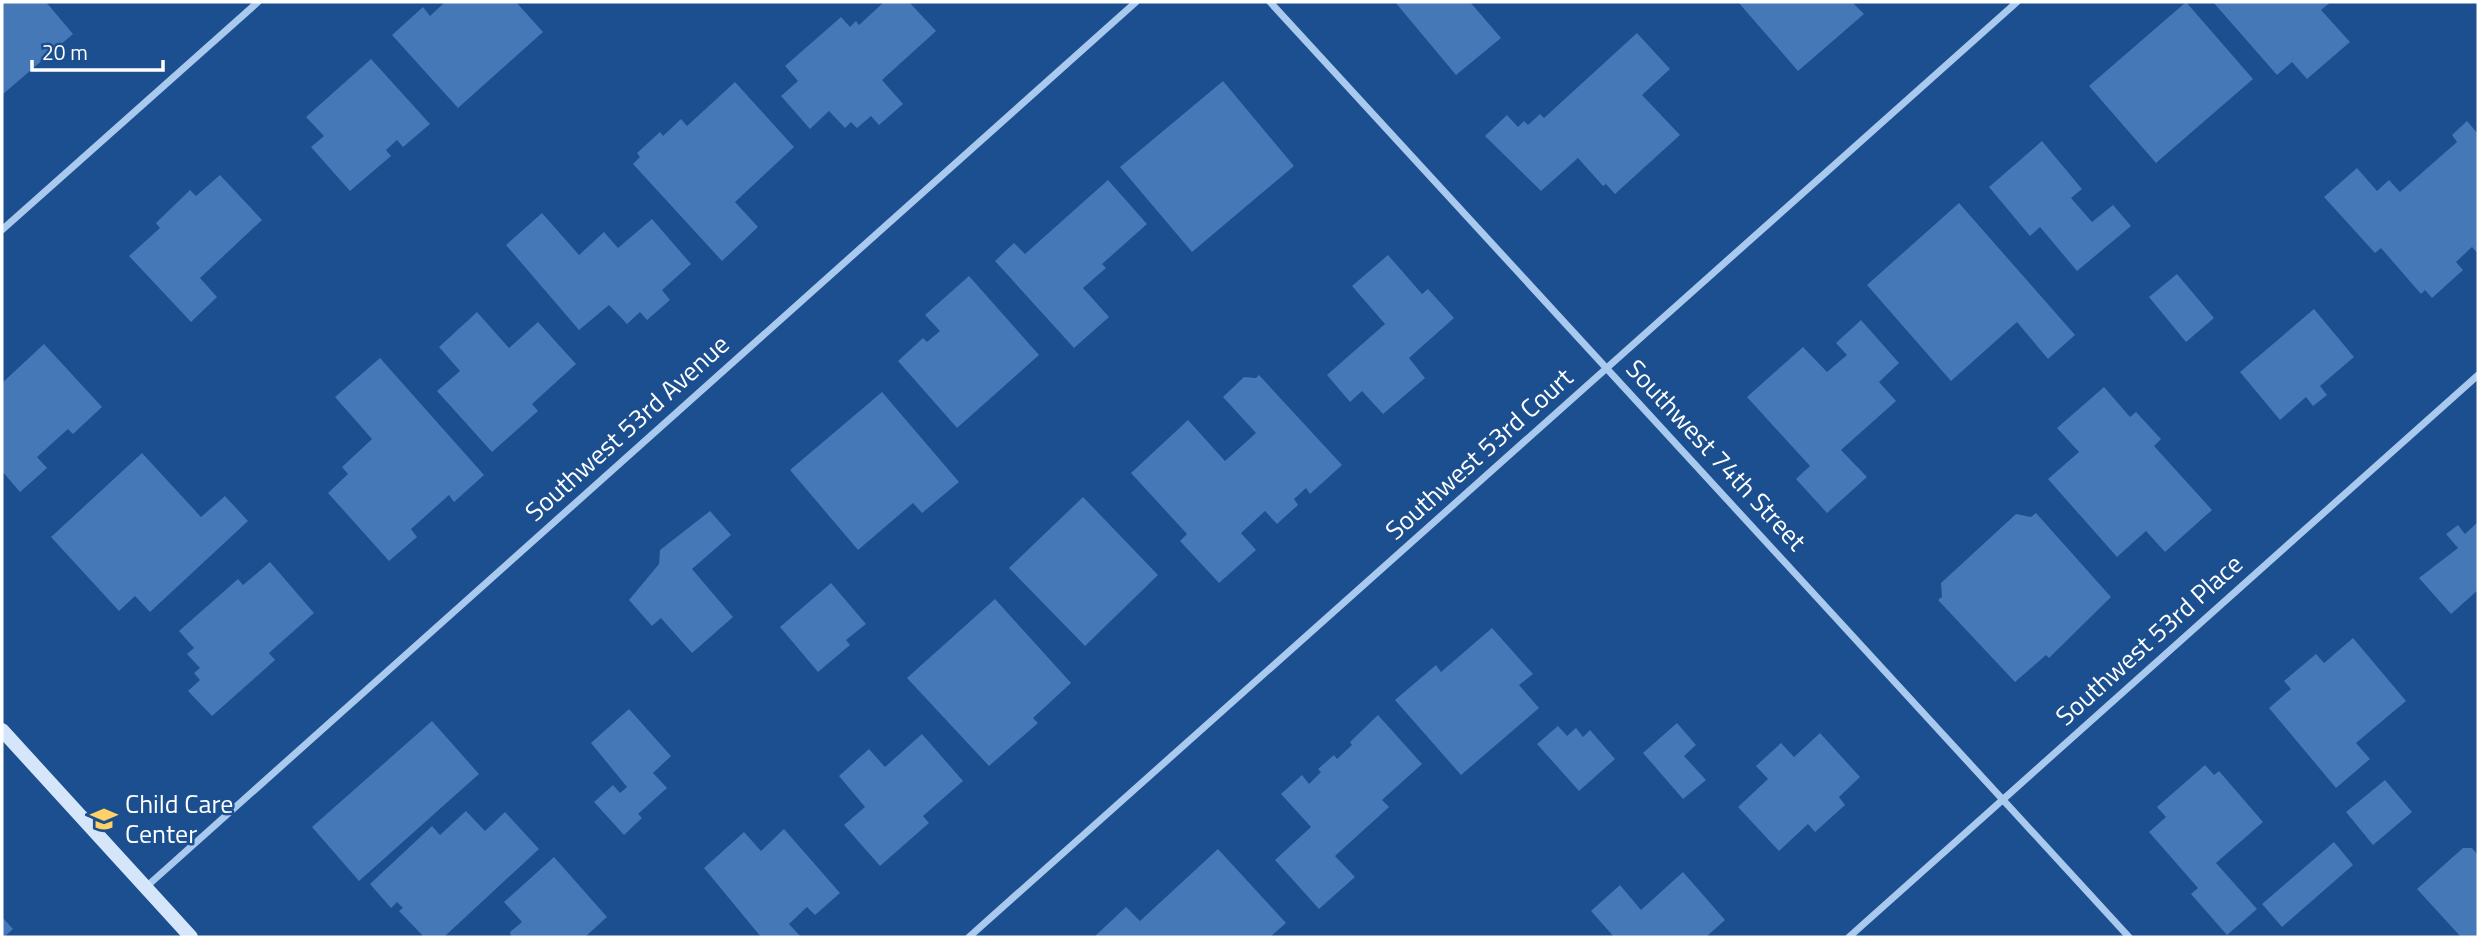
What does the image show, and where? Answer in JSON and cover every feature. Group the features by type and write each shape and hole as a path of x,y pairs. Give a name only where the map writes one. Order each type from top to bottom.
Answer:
{"main road":[{"path":"2,730 191,937"}],"street":[{"path":"2,230 258,2"},
{"name":"Southwest 53rd Avenue","path":"146,887 1136,2"},
{"name":"Southwest 74th Street","path":"1270,2 2129,937"},
{"name":"Southwest 53rd Court","path":"969,937 2017,2"},
{"name":"Southwest 53rd Place","path":"1849,937 2478,375"}],"building":[{"path":"2,2 46,2 73,34 2,95"},
{"path":"445,2 516,2 543,32 458,108 392,35 423,7 430,16"},
{"path":"884,2 909,2 936,31 882,80 903,104 879,125 871,116 857,128 851,122 845,128 829,111 810,129 781,96 798,81 785,66 841,17 850,27 856,21 859,25"},
{"path":"1395,2 1470,2 1501,38 1456,75"},
{"path":"1738,2 1852,2 1864,14 1798,71"},
{"path":"2186,2 2253,79 2156,163 2089,86"},
{"path":"2213,2 2331,2 2321,10 2350,42 2307,79 2292,62 2277,75"},
{"path":"1637,33 1670,69 1642,95 1680,135 1615,194 1606,184 1603,186 1578,158 1541,191 1485,136 1507,115 1518,127 1524,121 1528,125 1540,114 1544,118"},
{"path":"371,59 430,124 403,147 397,140 386,150 391,156 350,191 311,147 324,136 306,117"},
{"path":"1223,81 1294,166 1192,252 1120,167"},
{"path":"735,82 794,147 735,202 758,227 722,261 633,164 640,157 637,153 660,132 663,136 681,119 687,126"},
{"path":"2467,121 2478,134 2478,254 2472,247 2456,262 2463,270 2432,298 2425,290 2421,294 2381,248 2375,253 2324,197 2357,168 2377,191 2389,180 2400,192 2457,142 2452,135"},
{"path":"2042,141 2082,189 2071,198 2092,222 2113,205 2131,226 2077,271 2040,227 2030,236 1989,187"},
{"path":"220,175 262,220 200,278 217,297 191,322 129,256 160,228 156,223 190,190 196,196"},
{"path":"1108,180 1147,224 1102,264 1106,268 1083,288 1109,317 1074,348 995,261 1014,243 1025,254"},
{"path":"1959,203 2075,335 2048,359 2017,322 1951,381 1867,285"},
{"path":"542,213 579,255 604,232 618,248 652,219 691,264 662,290 670,300 647,320 640,312 627,324 609,305 579,330 506,245"},
{"path":"1388,255 1422,294 1428,289 1454,318 1409,358 1425,378 1383,414 1362,391 1350,402 1327,375 1385,324 1352,286"},
{"path":"2177,274 2214,318 2186,342 2149,297"},
{"path":"969,276 1039,355 957,428 898,361 923,338 927,342 940,331 925,315"},
{"path":"2314,309 2354,357 2320,386 2327,395 2313,406 2306,397 2280,420 2240,372"},
{"path":"477,312 509,348 538,322 576,364 532,404 538,411 492,452 437,391 460,371 439,347"},
{"path":"1861,320 1899,363 1879,382 1896,401 1841,450 1867,477 1827,513 1796,479 1810,466 1747,397 1803,347 1827,372 1847,355 1836,343"},
{"path":"44,344 102,407 73,434 68,429 37,457 47,468 20,492 2,471 2,383"},
{"path":"380,358 484,475 454,502 449,495 411,529 417,537 389,561 328,493 348,474 342,467 372,439 335,397"},
{"path":"1259,375 1342,465 1310,494 1306,488 1294,499 1298,505 1277,524 1265,511 1241,533 1256,550 1219,583 1180,541 1187,534 1131,473 1188,420 1225,461 1256,433 1223,397 1244,377 1256,378"},
{"path":"2104,387 2130,417 2136,412 2161,439 2154,446 2212,510 2165,552 2146,531 2117,557 2048,479 2079,452 2057,428"},
{"path":"882,392 959,482 922,513 913,503 858,550 790,470"},
{"path":"142,453 201,517 225,496 248,521 150,612 135,596 119,611 51,537"},
{"path":"1083,497 1158,575 1085,646 1009,568"},
{"path":"710,511 731,535 692,569 733,617 692,653 661,618 652,626 629,600 659,564 660,550"},
{"path":"2036,513 2111,597 2049,658 2046,655 2015,682 1938,600 1942,597 1941,583 2016,514 2031,517"},
{"path":"2478,522 2478,590 2451,614 2419,578 2458,548 2446,534 2458,525 2465,534"},
{"path":"270,562 314,613 269,653 275,660 212,716 188,691 200,680 194,673 200,668 187,654 194,648 179,631 238,579 243,585"},
{"path":"831,583 866,624 846,640 850,645 818,672 780,627"},
{"path":"995,599 1071,683 1033,718 1038,723 989,766 907,678"},
{"path":"1492,628 1533,674 1519,685 1539,708 1461,775 1395,700 1436,665 1441,672"},
{"path":"2353,638 2406,701 2356,743 2370,759 2336,788 2269,708 2291,689 2284,681 2316,654 2324,663"},
{"path":"629,709 671,756 653,773 667,788 638,814 642,818 624,835 594,802 613,785 620,793 627,787 591,743"},
{"path":"1378,715 1422,764 1382,800 1389,807 1335,856 1355,877 1319,909 1275,860 1311,827 1281,794 1302,775 1309,784 1321,772 1318,769 1334,755 1337,759"},
{"path":"432,721 479,774 359,881 312,827"},
{"path":"1677,723 1696,745 1684,756 1706,780 1683,799 1643,753"},
{"path":"1558,726 1567,736 1576,728 1583,737 1590,730 1615,759 1579,791 1537,744"},
{"path":"1820,733 1860,777 1839,797 1845,805 1815,832 1808,824 1779,851 1738,807 1768,779 1756,766 1781,743 1794,757"},
{"path":"922,734 963,781 923,816 929,823 880,866 844,825 865,807 839,776 869,749 885,767"},
{"path":"2205,765 2214,775 2219,771 2263,822 2216,863 2257,909 2227,935 2191,894 2198,888 2149,832 2166,817 2157,807"},
{"path":"2385,780 2412,812 2373,845 2346,812"},
{"path":"466,811 485,831 505,812 539,849 444,937 424,937 399,911 403,908 397,902 391,908 370,884 432,826 440,835"},
{"path":"784,829 840,893 815,915 807,907 789,924 801,937 761,937 704,868 744,832 761,851"},
{"path":"2334,842 2353,865 2282,927 2262,904"},
{"path":"2463,848 2472,848 2478,855 2478,937 2461,937 2417,889"},
{"path":"1218,849 1286,923 1270,937 1094,937 1126,907 1140,921"},
{"path":"554,857 607,917 585,937 511,937 510,932 522,922 504,902"},
{"path":"1683,872 1725,920 1706,937 1614,937 1591,911 1620,885 1641,910"},
{"path":"2,917 13,929 4,937 2,937"}],"place":[{"name":"Child Care Center","path":"104,819"}]}
